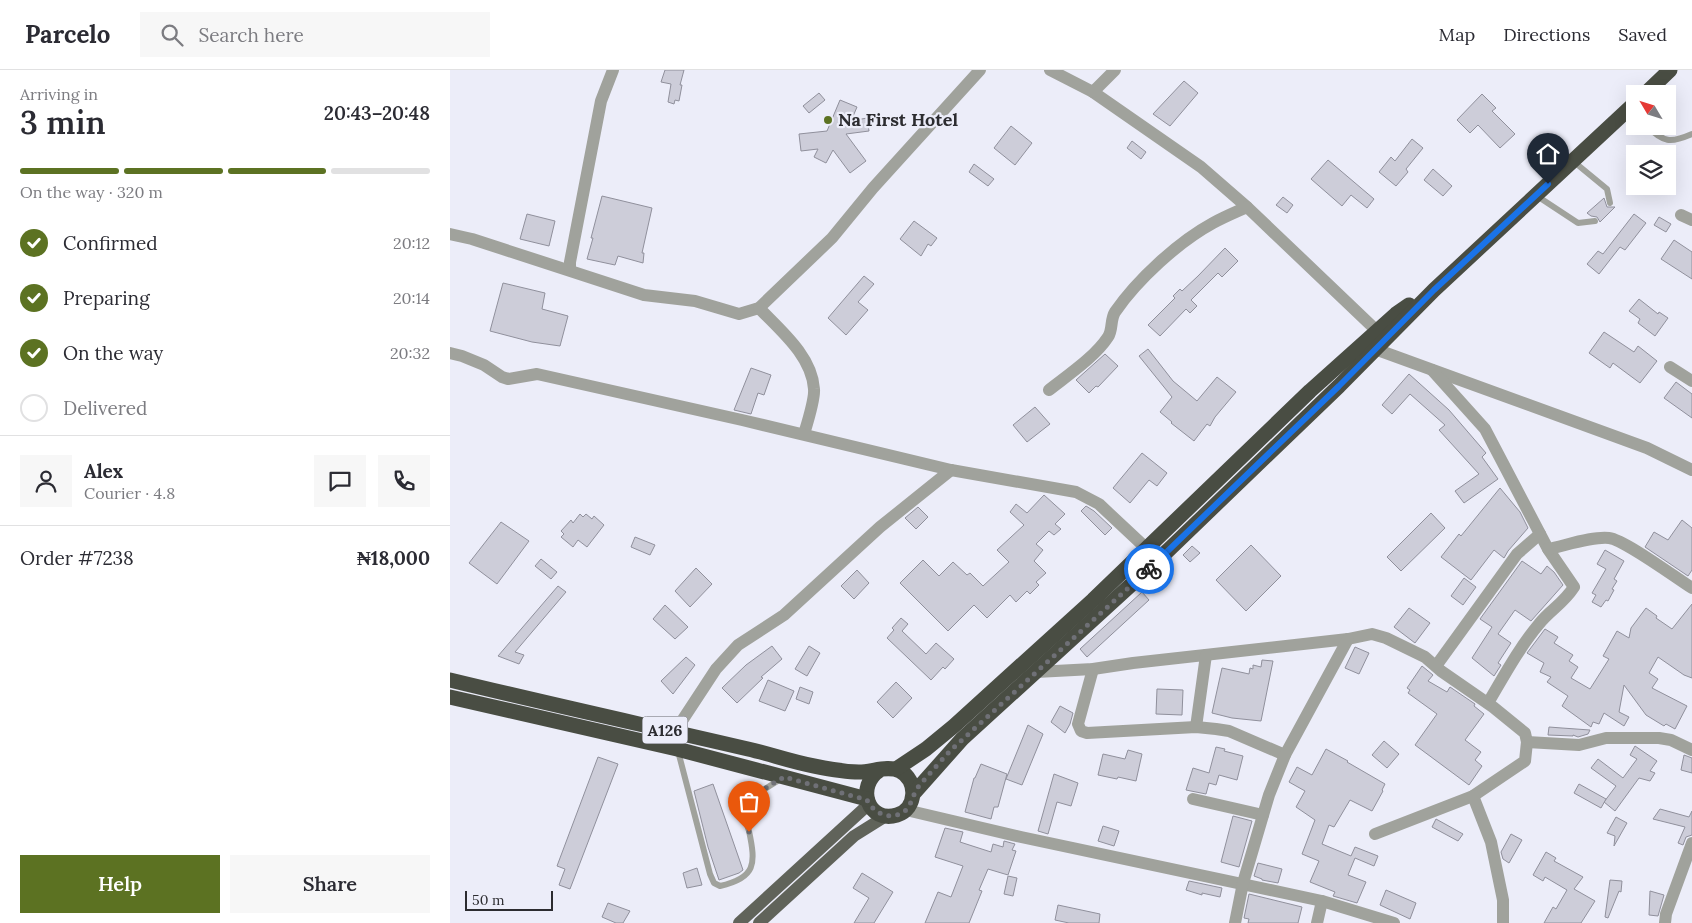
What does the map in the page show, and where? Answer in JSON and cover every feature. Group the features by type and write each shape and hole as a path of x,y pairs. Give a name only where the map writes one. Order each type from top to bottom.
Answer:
{"highway":[{"path":"1654,85 1670,70"},
{"path":"886,816 897,815 906,810 914,793 962,739 1156,562 1434,290 1573,161 1626,115"},
{"path":"896,769 926,749 954,726 1146,549 1310,391 1377,331 1408,305 1434,290"},
{"name":"A126","path":"450,680 830,769 861,772 896,769"},
{"name":"A126","path":"450,697 678,749 784,777 868,802 879,814 886,816"},
{"path":"896,769 909,778 914,793"},
{"path":"868,802 866,792 870,779 880,770"}],"main road":[{"path":"739,923 868,802"},
{"path":"759,923 854,836 886,816"}],"street":[{"path":"570,270 601,101 613,70"},
{"path":"450,234 472,239 644,295 695,301 739,314 759,308 832,238 873,188 980,70"},
{"path":"1050,70 1093,92 1200,167 1247,207 1377,331"},
{"path":"1093,92 1115,70"},
{"path":"1049,390 1101,346 1110,335 1114,314 1147,274 1192,236 1213,222 1247,207"},
{"path":"759,308 794,345 808,368 814,390 804,434"},
{"path":"1375,349 1647,448 1692,470"},
{"path":"450,354 484,364 508,379 536,374 804,434 951,470 1076,492 1099,504 1146,549"},
{"path":"1670,367 1692,381"},
{"path":"1432,370 1485,429 1548,549 1574,587 1566,599 1542,620 1527,639 1488,704"},
{"path":"674,733 716,669 738,645 784,615 880,527 951,470"},
{"path":"1436,666 1517,554 1540,534"},
{"path":"1548,549 1610,538 1629,547 1692,588"},
{"path":"1036,672 1093,669 1348,639 1372,634 1386,638 1425,657 1525,733 1527,742 1525,761 1473,796 1374,834"},
{"path":"1235,923 1243,883 1263,815 1285,755 1348,639"},
{"path":"1196,727 1206,655"},
{"path":"1093,669 1078,724 1081,731 1087,733 1196,727 1229,731 1285,755"},
{"path":"1527,742 1579,745 1606,738 1659,738 1671,740 1692,750"},
{"path":"1473,796 1491,842 1503,900 1504,923"},
{"path":"1193,799 1263,815"},
{"path":"906,810 1031,839 1243,883 1322,902 1394,923"},
{"path":"1665,923 1666,914 1692,843"},
{"path":"1317,923 1322,902"}],"lane":[{"path":"1657,135 1672,141 1692,134"},
{"path":"1573,161 1607,189 1610,203"},
{"path":"1536,195 1578,223 1595,221"},
{"path":"678,749 710,874 714,883 720,886 739,882 748,873 753,859 745,817 745,808 749,801 784,777"}],"building":[{"path":"665,70 684,70 680,85 682,85 679,101 675,100 674,104 668,102 671,84 661,82"},
{"path":"1184,81 1198,93 1170,126 1153,114"},
{"path":"819,93 825,100 809,113 803,106"},
{"path":"1482,94 1496,108 1492,111 1515,134 1500,148 1478,125 1470,133 1457,120"},
{"path":"840,100 857,107 851,121 867,118 869,131 846,134 866,161 850,173 833,150 826,163 814,157 818,149 801,151 799,134 827,131"},
{"path":"1011,126 1032,143 1015,165 994,148"},
{"path":"1412,139 1423,148 1406,169 1408,172 1396,186 1379,172 1391,157 1395,161"},
{"path":"1132,141 1146,152 1141,159 1127,148"},
{"path":"1328,160 1374,199 1367,208 1351,195 1342,206 1311,179"},
{"path":"974,164 994,179 988,186 969,172"},
{"path":"1433,169 1452,186 1443,196 1424,180"},
{"path":"602,196 652,208 642,253 644,253 643,263 618,256 615,265 587,259"},
{"path":"1283,197 1293,205 1287,213 1276,205"},
{"path":"1604,198 1607,207 1615,207 1600,222 1597,217 1587,213"},
{"path":"527,214 555,221 549,246 520,239"},
{"path":"1634,214 1646,223 1625,250 1620,247 1599,274 1587,264 1598,251 1603,254"},
{"path":"1659,217 1671,224 1666,232 1654,225"},
{"path":"914,221 937,238 931,246 928,244 921,256 900,239"},
{"path":"1674,240 1692,252 1692,279 1661,259"},
{"path":"1225,248 1238,261 1222,277 1218,273 1191,300 1197,306 1190,313 1186,309 1160,336 1148,325 1175,298 1173,296 1180,289 1182,291"},
{"path":"864,276 874,284 858,302 868,310 846,335 828,318"},
{"path":"503,283 545,293 542,309 568,316 560,346 532,342 490,331"},
{"path":"1639,299 1658,314 1659,312 1668,318 1655,336 1638,323 1640,319 1629,311"},
{"path":"1604,332 1634,352 1638,346 1657,361 1640,383 1613,363 1610,368 1589,353"},
{"path":"1148,349 1173,381 1197,401 1217,377 1236,392 1210,426 1207,424 1194,441 1160,412 1172,397 1139,356"},
{"path":"1105,354 1118,366 1098,387 1096,386 1089,393 1076,380"},
{"path":"751,368 771,375 764,395 758,393 751,414 734,410"},
{"path":"1409,374 1449,410 1486,453 1482,457 1498,479 1464,503 1455,491 1479,474 1439,430 1445,425 1410,394 1392,414 1382,405"},
{"path":"1676,382 1692,394 1692,418 1664,398"},
{"path":"1035,407 1050,424 1027,442 1013,425"},
{"path":"1142,453 1167,473 1157,486 1149,480 1130,503 1113,488"},
{"path":"1500,488 1520,512 1528,528 1504,558 1494,550 1471,580 1441,557 1459,534 1461,536"},
{"path":"1044,495 1065,514 1055,524 1061,529 1054,535 1049,531 1036,544 1043,550 1034,561 1046,573 1036,582 1039,585 1030,594 1027,591 1016,602 1010,595 987,618 974,605 948,631 900,583 923,560 939,576 953,562 967,575 970,573 983,586 1009,562 997,550 1024,525 1010,512 1016,504 1027,513"},
{"path":"1086,506 1112,528 1105,535 1081,511"},
{"path":"918,507 928,517 916,529 905,518"},
{"path":"1431,513 1445,528 1401,571 1387,557"},
{"path":"580,514 583,517 586,514 592,519 594,516 604,525 587,547 578,540 573,547 561,537 564,534 561,531 571,520 573,523"},
{"path":"1682,520 1692,528 1692,570 1688,576 1645,547 1654,532 1668,540"},
{"path":"501,522 529,541 497,584 469,563"},
{"path":"635,537 655,545 650,555 631,547"},
{"path":"1251,545 1281,576 1246,611 1216,580"},
{"path":"1192,546 1200,553 1190,562 1183,555"},
{"path":"1605,550 1624,561 1614,579 1617,581 1612,589 1614,590 1608,601 1606,600 1601,607 1592,602 1596,595 1592,593 1606,569 1597,564"},
{"path":"541,559 557,572 551,579 535,566"},
{"path":"1522,561 1541,574 1547,566 1563,585 1531,621 1515,610 1498,634 1511,643 1498,663 1501,665 1494,676 1472,658 1492,627 1480,619"},
{"path":"696,568 712,584 690,607 675,591"},
{"path":"857,570 869,583 854,599 841,586"},
{"path":"1464,578 1476,587 1463,605 1451,596"},
{"path":"558,586 566,592 515,652 524,655 519,664 498,656"},
{"path":"1142,592 1149,600 1087,657 1080,649"},
{"path":"1692,604 1692,678 1684,675 1658,657 1649,673 1658,679 1652,688 1687,706 1675,729 1666,724 1664,726 1646,715 1624,685 1619,712 1629,717 1624,726 1604,713 1599,724 1593,722 1591,727 1562,706 1568,696 1547,682 1551,677 1540,672 1544,663 1527,653 1545,629 1558,637 1554,643 1573,655 1569,661 1578,667 1571,678 1590,689 1609,659 1603,656 1617,631 1629,638 1631,628 1646,608 1672,629"},
{"path":"665,605 688,627 675,639 653,619"},
{"path":"1409,608 1430,623 1415,643 1394,627"},
{"path":"901,618 908,624 902,631 926,654 936,643 954,659 945,669 943,667 931,680 887,638 894,630 892,628"},
{"path":"772,646 782,659 761,677 763,678 737,703 722,688 746,665"},
{"path":"809,646 820,653 807,676 795,669"},
{"path":"1355,647 1369,653 1359,674 1345,668"},
{"path":"686,657 695,665 673,694 661,681"},
{"path":"1262,660 1273,661 1261,721 1232,718 1212,713 1222,668 1249,674 1250,668 1253,669 1253,665 1261,667"},
{"path":"1422,666 1433,675 1428,681 1447,692 1450,687 1475,704 1474,706 1484,714 1465,740 1481,752 1475,760 1482,766 1469,785 1415,745 1437,714 1408,693 1410,690 1407,688"},
{"path":"768,680 794,691 785,711 759,701"},
{"path":"896,682 912,698 893,718 877,702"},
{"path":"800,687 813,692 809,704 796,699"},
{"path":"1157,689 1183,690 1182,715 1156,714"},
{"path":"1060,706 1073,713 1065,733 1051,722"},
{"path":"1028,725 1043,734 1022,785 1006,779"},
{"path":"1549,727 1590,730 1588,734 1578,737 1573,735 1548,735"},
{"path":"1384,741 1399,754 1387,768 1372,755"},
{"path":"1635,746 1657,761 1650,771 1655,773 1650,781 1639,778 1615,811 1604,802 1616,786 1591,768 1598,759 1623,778 1637,759 1630,755"},
{"path":"1216,747 1243,756 1237,780 1219,775 1216,785 1209,783 1206,794 1186,790 1193,768 1209,773"},
{"path":"1326,749 1385,784 1372,811 1350,800 1334,827 1329,825 1322,844 1351,856 1355,847 1378,856 1374,866 1355,858 1348,875 1366,882 1357,903 1333,896 1335,892 1310,882 1319,861 1302,854 1315,820 1296,807 1305,791 1289,782 1297,767 1312,775"},
{"path":"1128,750 1142,754 1136,781 1098,775 1103,754 1125,759"},
{"path":"1684,755 1692,758 1692,773 1681,770"},
{"path":"598,757 618,764 570,889 559,885 565,869 557,866"},
{"path":"981,764 1007,774 998,807 994,807 991,819 965,812 974,778"},
{"path":"1054,774 1078,783 1071,806 1057,802 1048,834 1038,831"},
{"path":"713,784 743,870 719,880 708,847 694,791"},
{"path":"1579,784 1606,799 1601,808 1574,793"},
{"path":"1660,809 1689,817 1692,811 1692,835 1686,837 1683,845 1678,843 1685,827 1653,819"},
{"path":"1233,816 1252,821 1239,867 1221,862"},
{"path":"1616,817 1627,823 1614,846 1615,836 1607,833"},
{"path":"1436,819 1463,834 1458,841 1432,827"},
{"path":"1103,826 1119,831 1114,846 1098,841"},
{"path":"945,828 963,832 960,842 991,852 993,844 1003,847 1004,841 1015,844 1012,850 1016,851 1008,875 988,869 979,890 982,891 969,923 925,923 938,892 951,897 963,866 935,857"},
{"path":"1511,834 1522,840 1509,863 1503,859 1501,852"},
{"path":"1546,852 1556,858 1554,861 1583,877 1574,889 1595,901 1581,923 1544,923 1553,907 1556,909 1567,890 1545,877 1543,881 1533,875"},
{"path":"1258,863 1282,869 1278,883 1262,880 1254,876"},
{"path":"697,868 702,885 687,888 683,873"},
{"path":"862,873 893,892 874,923 854,923 869,898 853,888"},
{"path":"1008,876 1017,878 1013,896 1004,894"},
{"path":"1610,880 1622,881 1621,892 1619,891 1608,918 1605,917"},
{"path":"1189,881 1222,888 1220,897 1202,893 1202,895 1186,890"},
{"path":"1386,890 1416,903 1410,919 1380,905"},
{"path":"1650,891 1664,895 1658,916 1649,915"},
{"path":"1249,894 1302,907 1298,923 1248,923 1249,919 1244,918"},
{"path":"608,903 630,911 623,923 616,923 602,917"},
{"path":"1058,905 1100,914 1099,923 1069,923 1055,920"}],"way so far":[{"path":"749,832 745,817 745,808 749,801 784,777 867,800 874,810 886,816 897,815 906,810 920,784 962,739 1149,569"}],"place":[{"name":"Na First Hotel","path":"828,120"}],"route":[{"path":"1149,569 1291,430 1339,386 1434,290 1548,184"}]}
